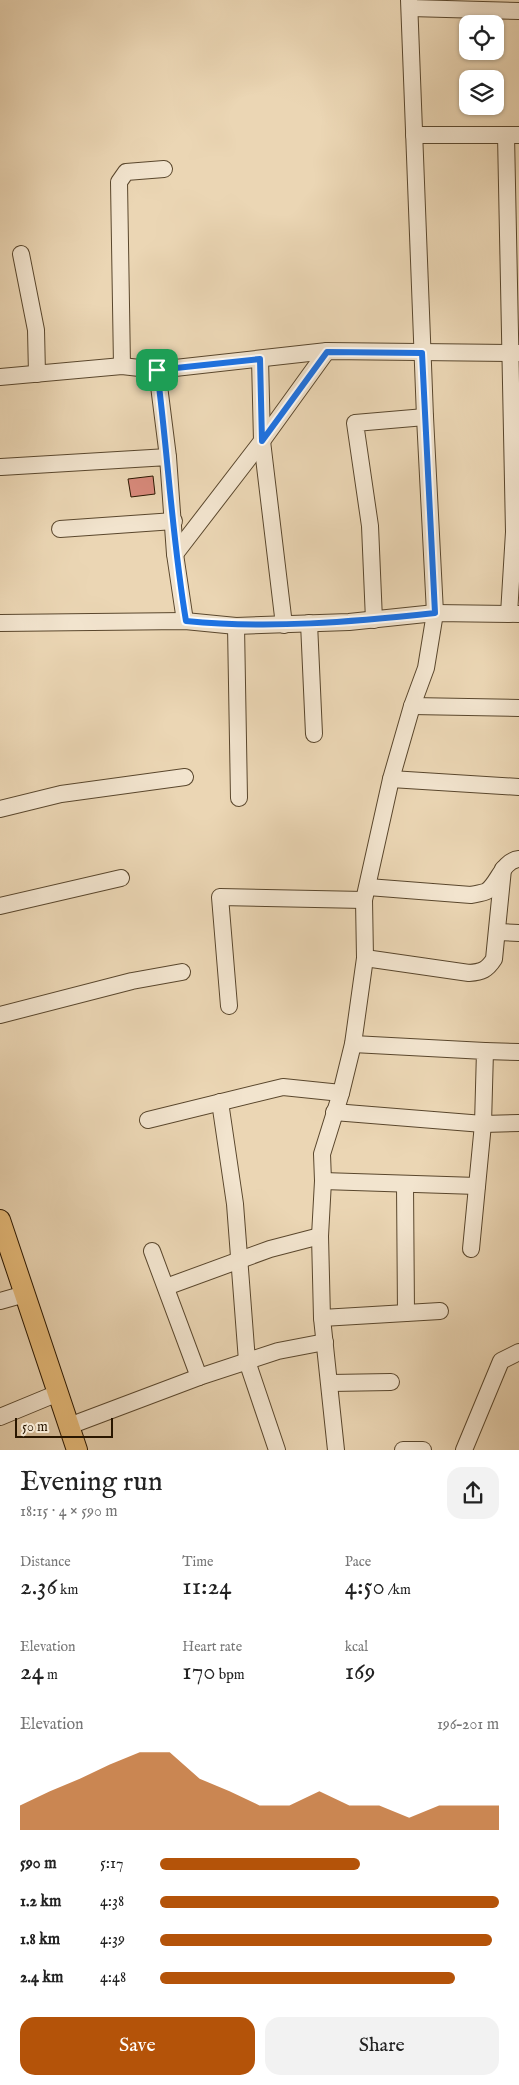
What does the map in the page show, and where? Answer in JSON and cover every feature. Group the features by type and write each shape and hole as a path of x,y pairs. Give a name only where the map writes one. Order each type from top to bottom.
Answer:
{"main road":[{"path":"0,1220 77,1450"}],"street":[{"path":"336,1450 322,1318 320,1236 323,1181 322,1154 341,1093 353,1044 365,958 366,893 391,780 412,706 426,668 435,613 422,353 409,4 519,10"},
{"path":"0,623 186,621 236,626 374,620 435,613 514,614 517,532 513,135 414,135"},
{"path":"122,366 119,182 126,172 132,170 164,169"},
{"path":"21,254 36,330 37,374"},
{"path":"175,554 262,441 327,352"},
{"path":"0,377 122,366 157,370 327,352 515,353"},
{"path":"260,359 262,441 284,625"},
{"path":"157,370 168,457 175,554 186,621"},
{"path":"374,620 370,526 355,423 425,417"},
{"path":"1,466 168,457"},
{"path":"60,529 174,521"},
{"path":"309,623 314,734"},
{"path":"236,626 239,798"},
{"path":"412,706 519,708"},
{"path":"0,809 61,794 186,777"},
{"path":"391,780 519,787"},
{"path":"230,1006 220,897 366,893 471,895 486,891 503,869 519,859"},
{"path":"365,958 469,973 482,972 489,967 494,959 503,869"},
{"path":"0,906 121,878"},
{"path":"497,932 519,933"},
{"path":"0,1015 132,981 182,972"},
{"path":"353,1044 519,1052"},
{"path":"471,1249 483,1124 484,1051"},
{"path":"148,1120 283,1087 341,1093"},
{"path":"220,1102 235,1204 247,1361 277,1450"},
{"path":"334,1112 483,1124 519,1123"},
{"path":"323,1181 477,1186"},
{"path":"405,1184 406,1313"},
{"path":"166,1287 270,1249 320,1236"},
{"path":"152,1251 199,1376"},
{"path":"0,1302 25,1294"},
{"path":"322,1318 440,1311"},
{"path":"69,1426 199,1376 300,1345 325,1342"},
{"path":"464,1450 501,1361 519,1352"},
{"path":"330,1383 391,1382"},
{"path":"0,1417 58,1393"},
{"path":"403,1450 423,1450"}],"building":[{"path":"153,476 155,494 131,497 128,479"}],"route":[{"path":"327,352 422,353 435,613 349,622 284,625 236,626 186,621 175,554 168,457 157,370 260,359 262,441 327,352"}]}
